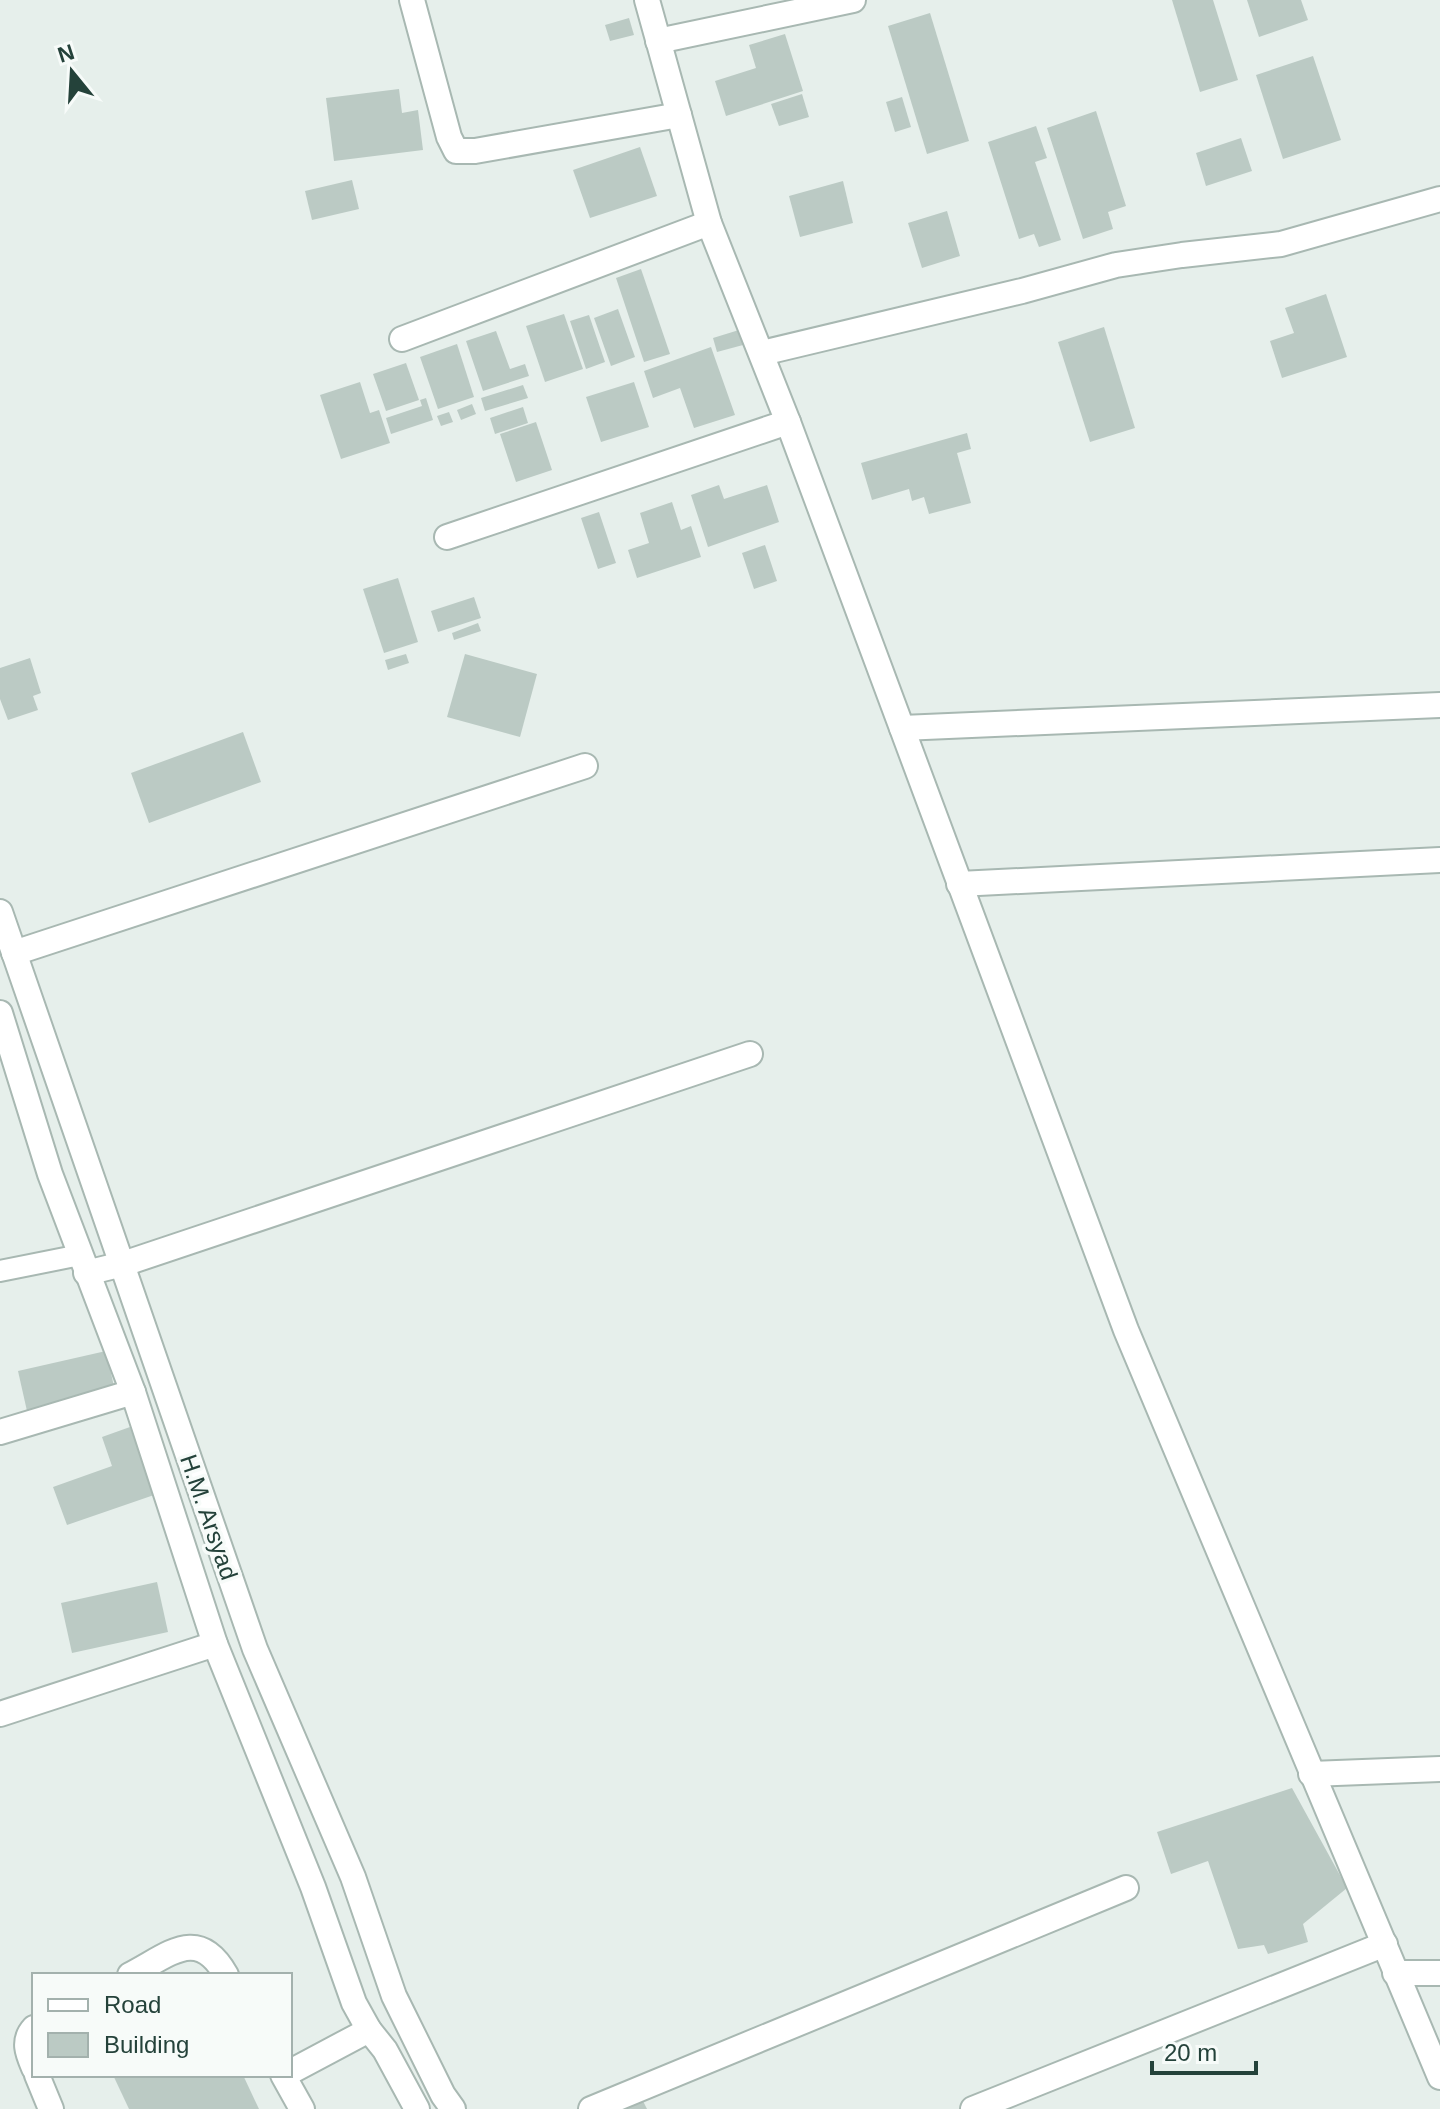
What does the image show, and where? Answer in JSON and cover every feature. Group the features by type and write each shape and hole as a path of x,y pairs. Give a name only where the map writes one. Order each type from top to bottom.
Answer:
{"street":[{"path":"412,0 449,137 456,151 464,153 679,115"},
{"path":"647,0 709,223 788,422 1126,1330 1440,2077"},
{"path":"658,41 853,0"},
{"path":"762,353 1022,291 1116,265 1281,244 1440,199"},
{"path":"402,339 709,223"},
{"path":"447,537 788,422"},
{"path":"902,728 1440,705"},
{"path":"14,953 585,766"},
{"path":"959,884 1440,860"},
{"name":"H.M. Arsyad","path":"0,912 255,1649 353,1877 394,1996 453,2109"},
{"name":"H.M. Arsyad","path":"0,1013 50,1174 133,1392 215,1644 313,1887 354,2003 385,2050 417,2109"},
{"path":"83,1264 123,1264 750,1054"},
{"path":"0,1432 133,1392"},
{"path":"0,1714 215,1644"},
{"path":"1311,1774 1440,1769"},
{"path":"591,2109 1126,1888"},
{"path":"973,2109 1385,1944"},
{"path":"134,1973 183,1948 198,1948 215,1955 225,1973"},
{"path":"1395,1973 1440,1973"},
{"path":"32,2030 26,2048 32,2063"},
{"path":"292,2071 369,2030"},
{"path":"38,2077 51,2109"},
{"path":"285,2077 302,2109"}],"lane":[{"path":"0,1271 83,1264"}],"building":[{"path":"1172,0 1213,0 1238,80 1200,92"},
{"path":"1247,0 1301,0 1308,20 1259,37"},
{"path":"930,13 969,141 927,154 888,26"},
{"path":"629,18 634,35 610,41 605,25"},
{"path":"785,34 803,91 726,116 715,81 756,68 749,45"},
{"path":"1313,56 1341,140 1283,159 1256,75"},
{"path":"399,89 402,113 418,110 423,150 334,161 326,98"},
{"path":"802,94 809,117 779,126 771,104"},
{"path":"902,97 911,127 895,132 886,102"},
{"path":"1096,111 1126,206 1108,212 1113,229 1083,239 1047,128"},
{"path":"1036,126 1047,158 1035,162 1061,240 1039,247 1034,234 1019,239 988,142"},
{"path":"1241,138 1252,171 1206,186 1196,153"},
{"path":"640,147 657,196 590,218 573,170"},
{"path":"352,180 359,209 312,220 305,191"},
{"path":"843,181 853,223 800,237 789,196"},
{"path":"947,211 960,256 922,268 908,223"},
{"path":"641,269 670,354 644,362 616,278"},
{"path":"1326,294 1347,357 1282,378 1270,341 1294,333 1285,308"},
{"path":"618,309 635,357 611,366 594,318"},
{"path":"564,314 583,369 545,382 526,326"},
{"path":"589,315 605,362 586,369 570,321"},
{"path":"1104,327 1135,428 1090,442 1058,342"},
{"path":"739,330 743,345 717,352 713,338"},
{"path":"496,331 510,369 525,364 529,376 483,391 466,341"},
{"path":"457,344 474,397 438,409 420,357"},
{"path":"711,347 735,415 694,428 680,388 653,398 644,371"},
{"path":"406,363 419,400 386,411 373,374"},
{"path":"360,382 370,413 379,410 390,443 341,459 320,395"},
{"path":"634,382 649,427 601,442 586,397"},
{"path":"523,385 528,398 485,411 481,398"},
{"path":"426,398 433,420 391,434 386,418 422,406 420,400"},
{"path":"472,404 476,414 461,420 457,410"},
{"path":"523,407 528,423 495,434 490,418"},
{"path":"449,412 453,422 441,426 437,416"},
{"path":"536,422 552,470 516,482 500,434"},
{"path":"967,433 971,449 957,453 971,503 929,514 924,497 912,501 909,489 872,500 861,463"},
{"path":"719,485 724,499 767,485 779,522 708,547 691,495"},
{"path":"672,502 681,530 691,526 701,557 637,578 628,550 649,543 640,513"},
{"path":"599,512 616,563 598,569 581,518"},
{"path":"765,545 777,581 754,589 742,553"},
{"path":"398,578 418,642 384,653 363,589"},
{"path":"474,597 481,618 438,632 431,611"},
{"path":"478,623 481,631 454,640 452,633"},
{"path":"406,654 409,663 388,670 385,660"},
{"path":"465,654 537,674 520,737 447,717"},
{"path":"30,658 41,693 33,696 38,710 8,720 0,699 0,668"},
{"path":"243,732 261,782 149,823 131,773"},
{"path":"106,1351 115,1391 27,1411 18,1371"},
{"path":"130,1427 154,1495 67,1525 53,1487 112,1466 102,1437"},
{"path":"157,1582 168,1632 72,1653 61,1603"},
{"path":"1292,1788 1347,1888 1303,1924 1308,1942 1268,1954 1264,1945 1238,1949 1208,1861 1171,1874 1157,1832"},
{"path":"114,2077 244,2077 259,2109 129,2109"},
{"path":"638,2091 647,2109 601,2109"}]}
